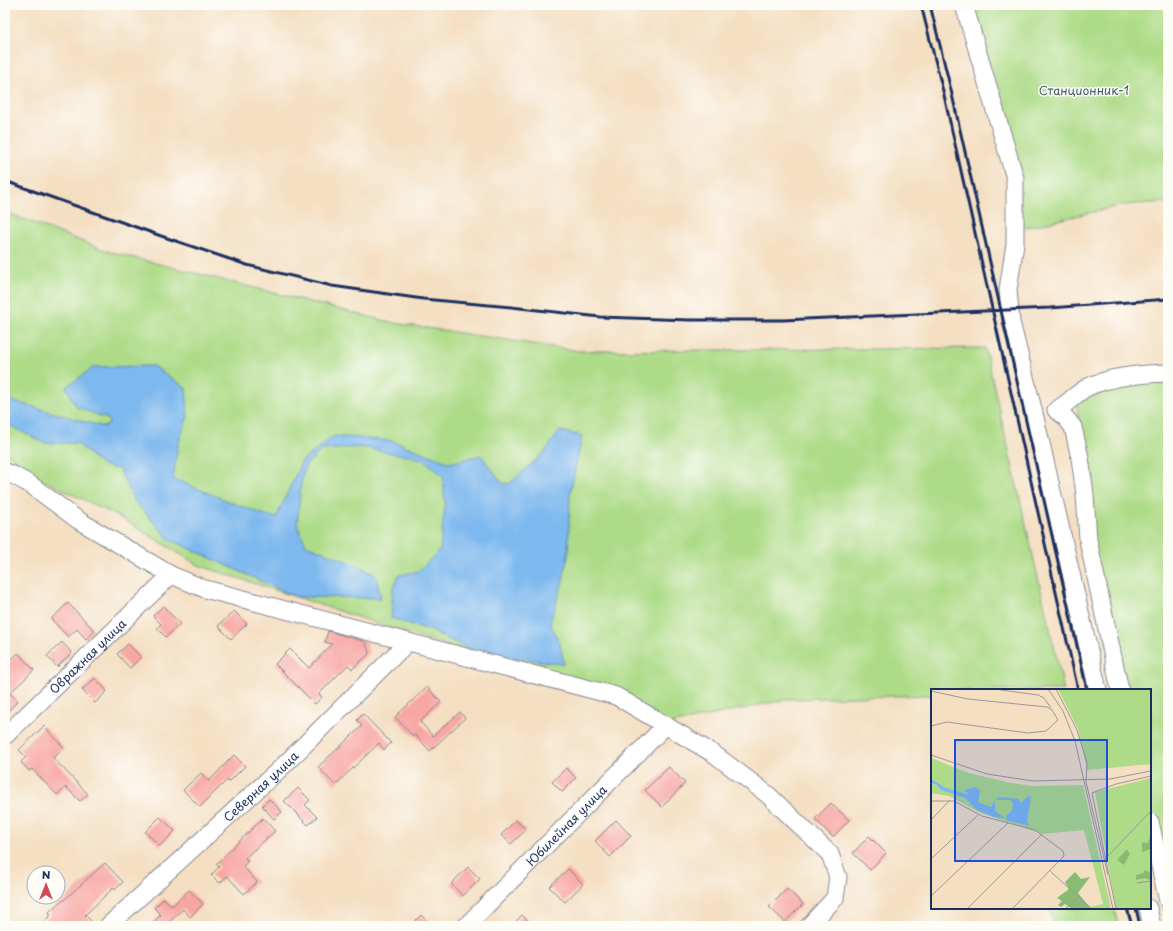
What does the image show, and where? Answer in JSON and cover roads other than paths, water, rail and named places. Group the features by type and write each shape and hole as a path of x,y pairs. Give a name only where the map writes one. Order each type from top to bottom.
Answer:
{"street":[{"path":"964,5 1015,178 1014,244 1008,290 1011,322 1034,409 1098,689"},
{"path":"1034,409 1056,410 1065,406 1087,387 1103,381 1145,374 1168,373"},
{"path":"1056,410 1065,417 1073,427 1080,458 1085,494 1088,540 1120,689"},
{"path":"5,472 31,486 78,520 171,575 206,589 616,696 714,754 766,794 830,854 838,877 835,898 809,926"},
{"name":"Овражная улица","path":"5,736 171,575"},
{"name":"Северная улица","path":"108,926 282,767 408,642"},
{"name":"Юбилейная улица","path":"466,926 666,725"},
{"path":"1151,826 1168,901"},
{"path":"1148,909 1152,926"}],"water":[{"path":"153,366 186,388 188,416 178,444 173,479 237,505 276,518 302,461 334,436 393,441 450,463 481,455 502,483 509,484 543,454 560,431 582,436 570,494 568,555 562,585 550,623 560,644 564,664 477,653 429,630 391,618 393,589 399,575 419,571 440,550 445,505 443,476 423,459 361,447 322,450 306,465 301,484 297,525 306,545 362,567 376,576 381,598 296,597 169,539 135,502 119,469 101,465 77,443 44,443 5,424 5,399 104,427 109,424 108,419 77,407 66,387 94,367"}],"railway":[{"path":"921,5 943,91 1078,689"},
{"path":"930,5 951,90 1087,689"},
{"path":"5,181 247,265 332,286 423,299 600,317 690,320 783,320 1050,308 1168,299"},
{"path":"1127,909 1132,926"},
{"path":"1136,909 1140,926"}],"park label":[{"name":"Станционник-1","path":"1084,90"}]}
